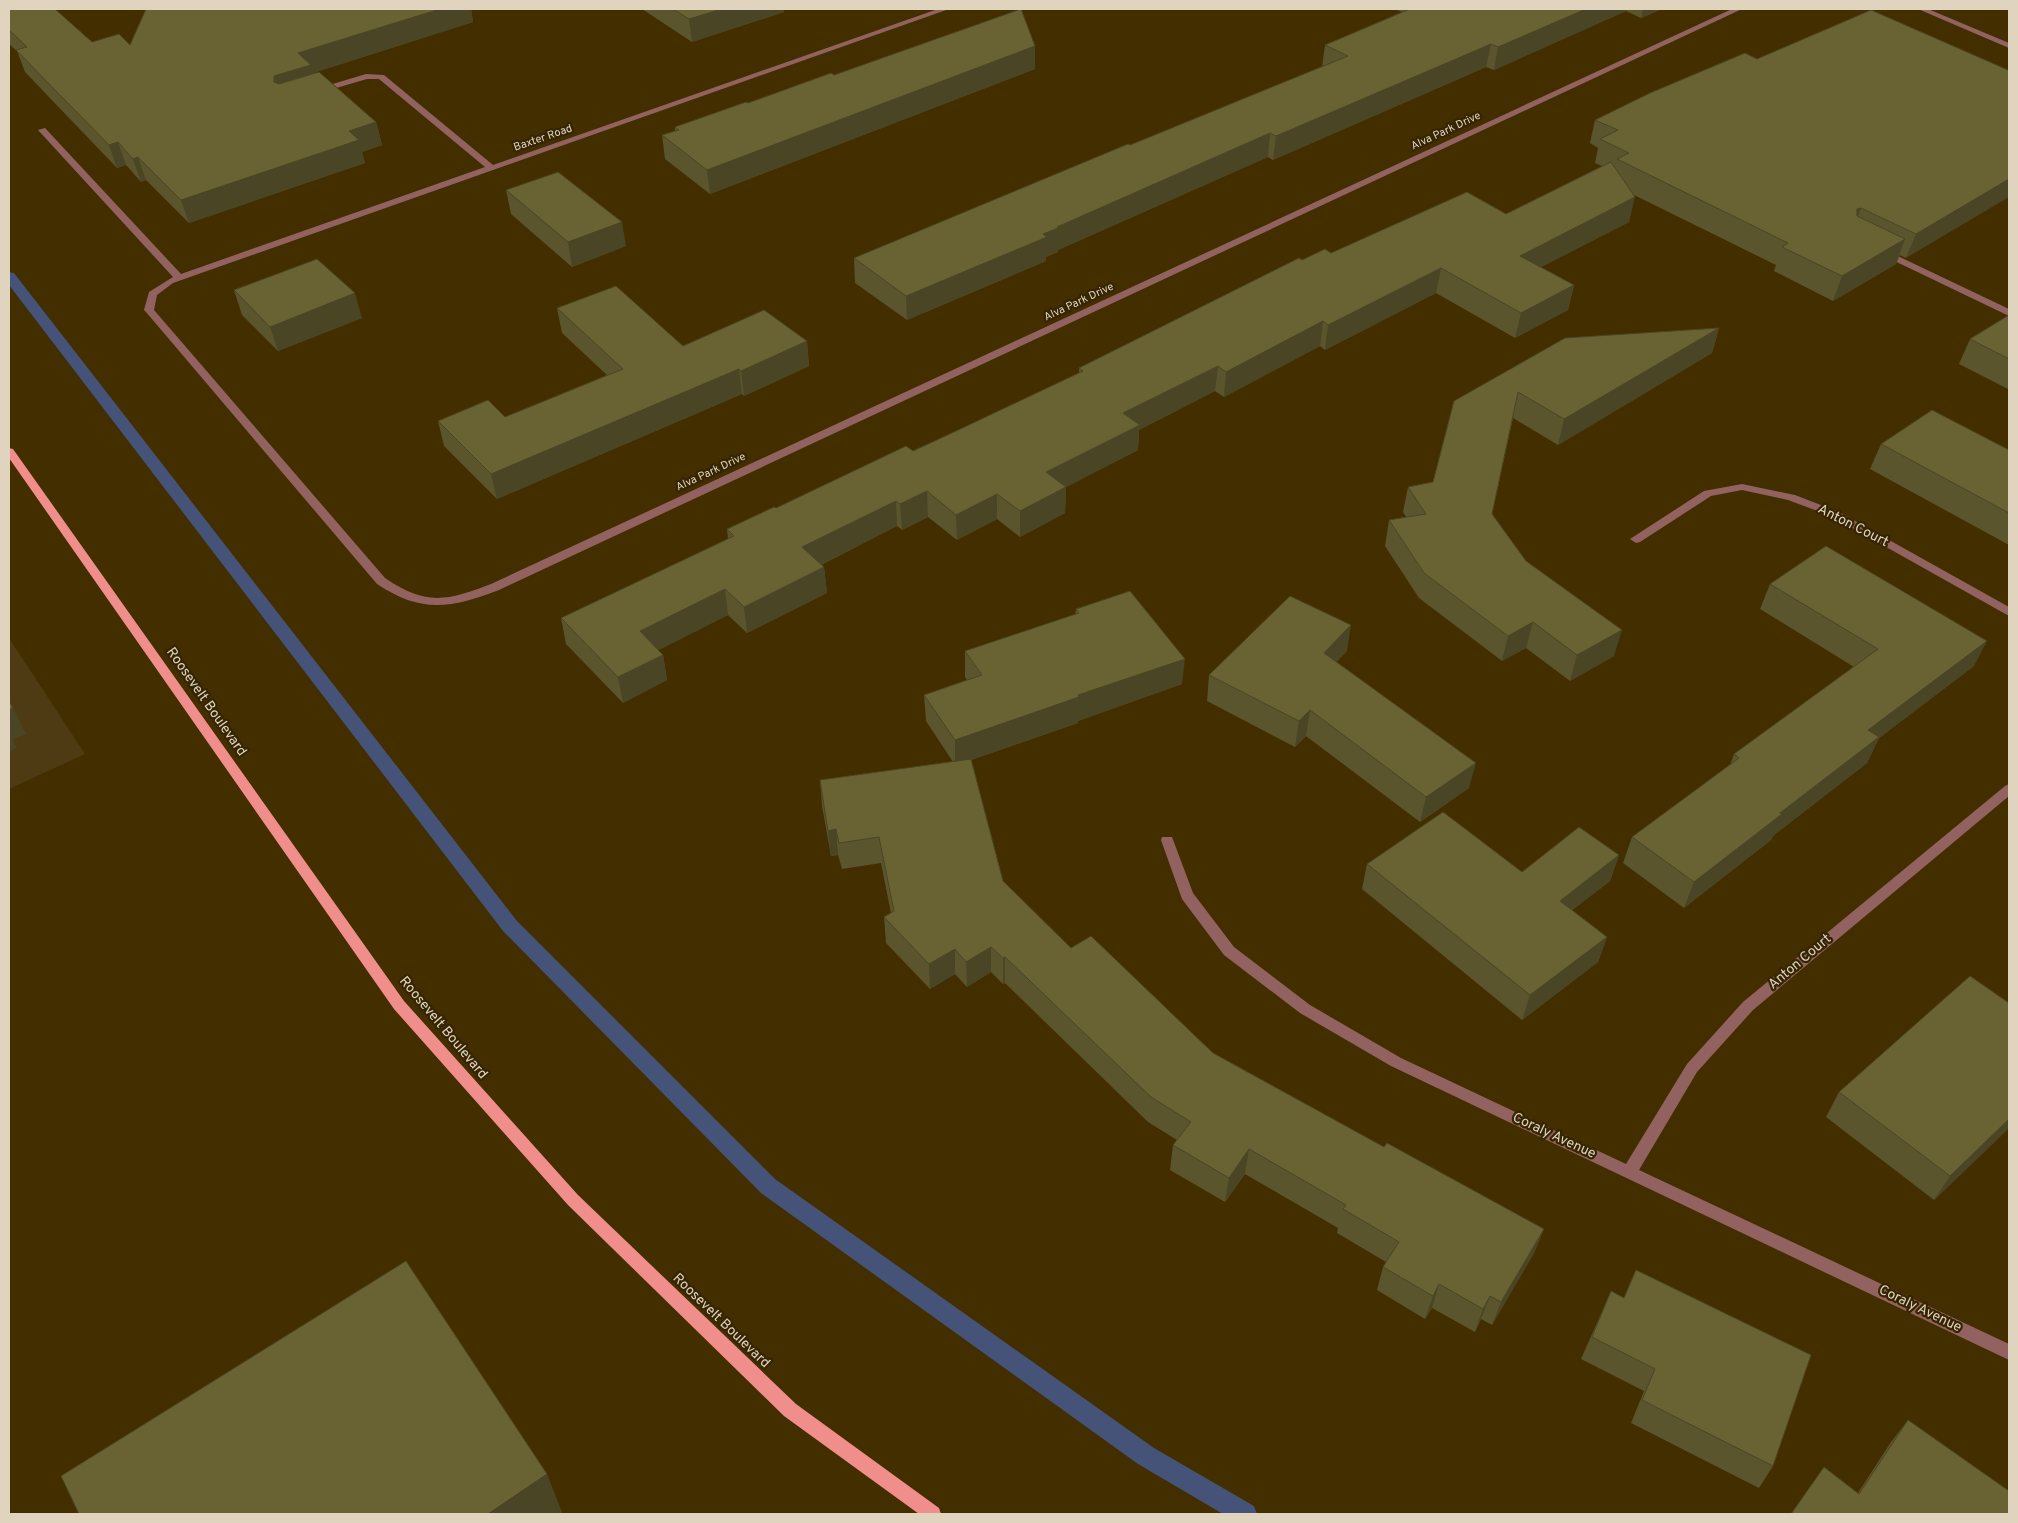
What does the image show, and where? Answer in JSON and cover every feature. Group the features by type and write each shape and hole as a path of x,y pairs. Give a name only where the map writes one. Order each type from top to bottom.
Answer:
{"main road":[{"name":"Roosevelt Boulevard","path":"9,451 399,1005 573,1200 790,1410 933,1514"}],"street":[{"name":"Baxter Road","path":"152,294 170,281 945,9"},
{"name":"Alva Park Drive","path":"152,294 149,310 381,581 398,594 426,603 450,602 471,597 495,587 1738,9"},
{"path":"1922,9 2009,46"},
{"path":"312,93 366,76 381,77 491,168"},
{"path":"42,130 179,278"},
{"path":"1874,247 2009,313"},
{"name":"Anton Court","path":"1636,539 1708,493 1742,487 1783,495 1835,514 2009,612"},
{"name":"Anton Court","path":"1630,1171 1692,1068 1748,1006 2009,789"},
{"name":"Coraly Avenue","path":"1167,840 1186,895 1229,951 1305,1009 1396,1062 1630,1171 2009,1352"}],"shaded area":[{"path":"9,638 85,754 9,789"}],"building":[{"path":"9,9 55,9 92,42 119,34 130,45 146,9 440,9 298,53 311,65 274,76 274,82 279,84 319,72 376,122 349,131 359,140 181,200 138,157 133,159 118,142 109,145 16,50 27,47 9,30"},
{"path":"673,9 722,9 689,19"},
{"path":"1021,9 1035,46 707,170 662,135 679,130 675,127 746,102 748,103 831,73 834,75"},
{"path":"1410,9 1586,9 1498,47 1491,44 1276,136 1270,133 1043,234 1047,237 906,296 854,258 1128,144 1130,145 1348,56 1325,45"},
{"path":"1871,10 2009,70 2009,179 1916,234 1861,208 1857,209 1857,216 1905,239 1842,276 1782,247 1788,243 1617,159 1629,153 1600,139 1618,130 1595,120 1650,93 1745,53 1757,59"},
{"path":"1611,162 1635,197 1520,256 1574,285 1521,313 1441,268 1328,325 1323,321 1226,372 1218,366 1123,413 1140,425 1046,472 1066,487 1020,511 997,494 956,515 927,491 900,504 896,501 802,547 824,567 744,607 725,589 640,631 663,655 618,677 561,618 734,536 727,529 774,507 776,508 906,446 913,451 1083,371 1079,368 1299,258 1302,260 1325,249 1331,253 1467,192 1506,214"},
{"path":"558,172 622,222 568,242 506,190"},
{"path":"317,259 355,293 270,327 234,290"},
{"path":"616,286 683,346 764,310 807,341 741,371 739,369 491,474 438,421 488,400 505,417 623,369 557,308"},
{"path":"2009,315 2009,359 1970,339"},
{"path":"1719,328 1564,419 1518,392 1492,514 1526,561 1622,630 1577,655 1533,622 1508,636 1424,573 1389,520 1426,514 1408,487 1433,482 1454,401 1565,338"},
{"path":"1932,410 2009,450 2009,513 1881,444"},
{"path":"1826,546 1987,641 1868,730 1879,737 1694,882 1632,837 1739,758 1734,754 1878,649 1770,584"},
{"path":"1130,591 1185,659 1078,695 1079,697 955,740 924,695 982,675 965,651 1079,613 1076,609"},
{"path":"1290,596 1351,625 1324,653 1476,763 1426,797 1310,710 1299,721 1209,675"},
{"path":"9,701 13,708 9,710"},
{"path":"971,759 1003,881 1071,948 1091,936 1213,1053 1384,1147 1387,1143 1544,1229 1501,1302 1490,1296 1483,1309 1439,1284 1433,1296 1383,1267 1399,1242 1343,1209 1346,1205 1249,1149 1229,1178 1173,1145 1191,1122 1151,1097 1005,957 1003,958 991,947 966,962 955,949 929,964 884,917 894,911 879,837 839,843 836,829 828,831 820,780"},
{"path":"1443,812 1522,872 1579,827 1619,855 1560,901 1607,937 1530,995 1367,864"},
{"path":"1970,976 2009,1003 2009,1119 1950,1176 1839,1092"},
{"path":"406,1261 547,1474 488,1514 79,1514 61,1476"},
{"path":"1636,1270 1811,1355 1773,1466 1642,1400 1655,1369 1592,1337 1611,1291 1624,1298"},
{"path":"1908,1420 2009,1491 2009,1514 1791,1514 1824,1467 1859,1494"}],"waterway":[{"path":"9,276 510,926 768,1186 1146,1456 1245,1514"}]}
